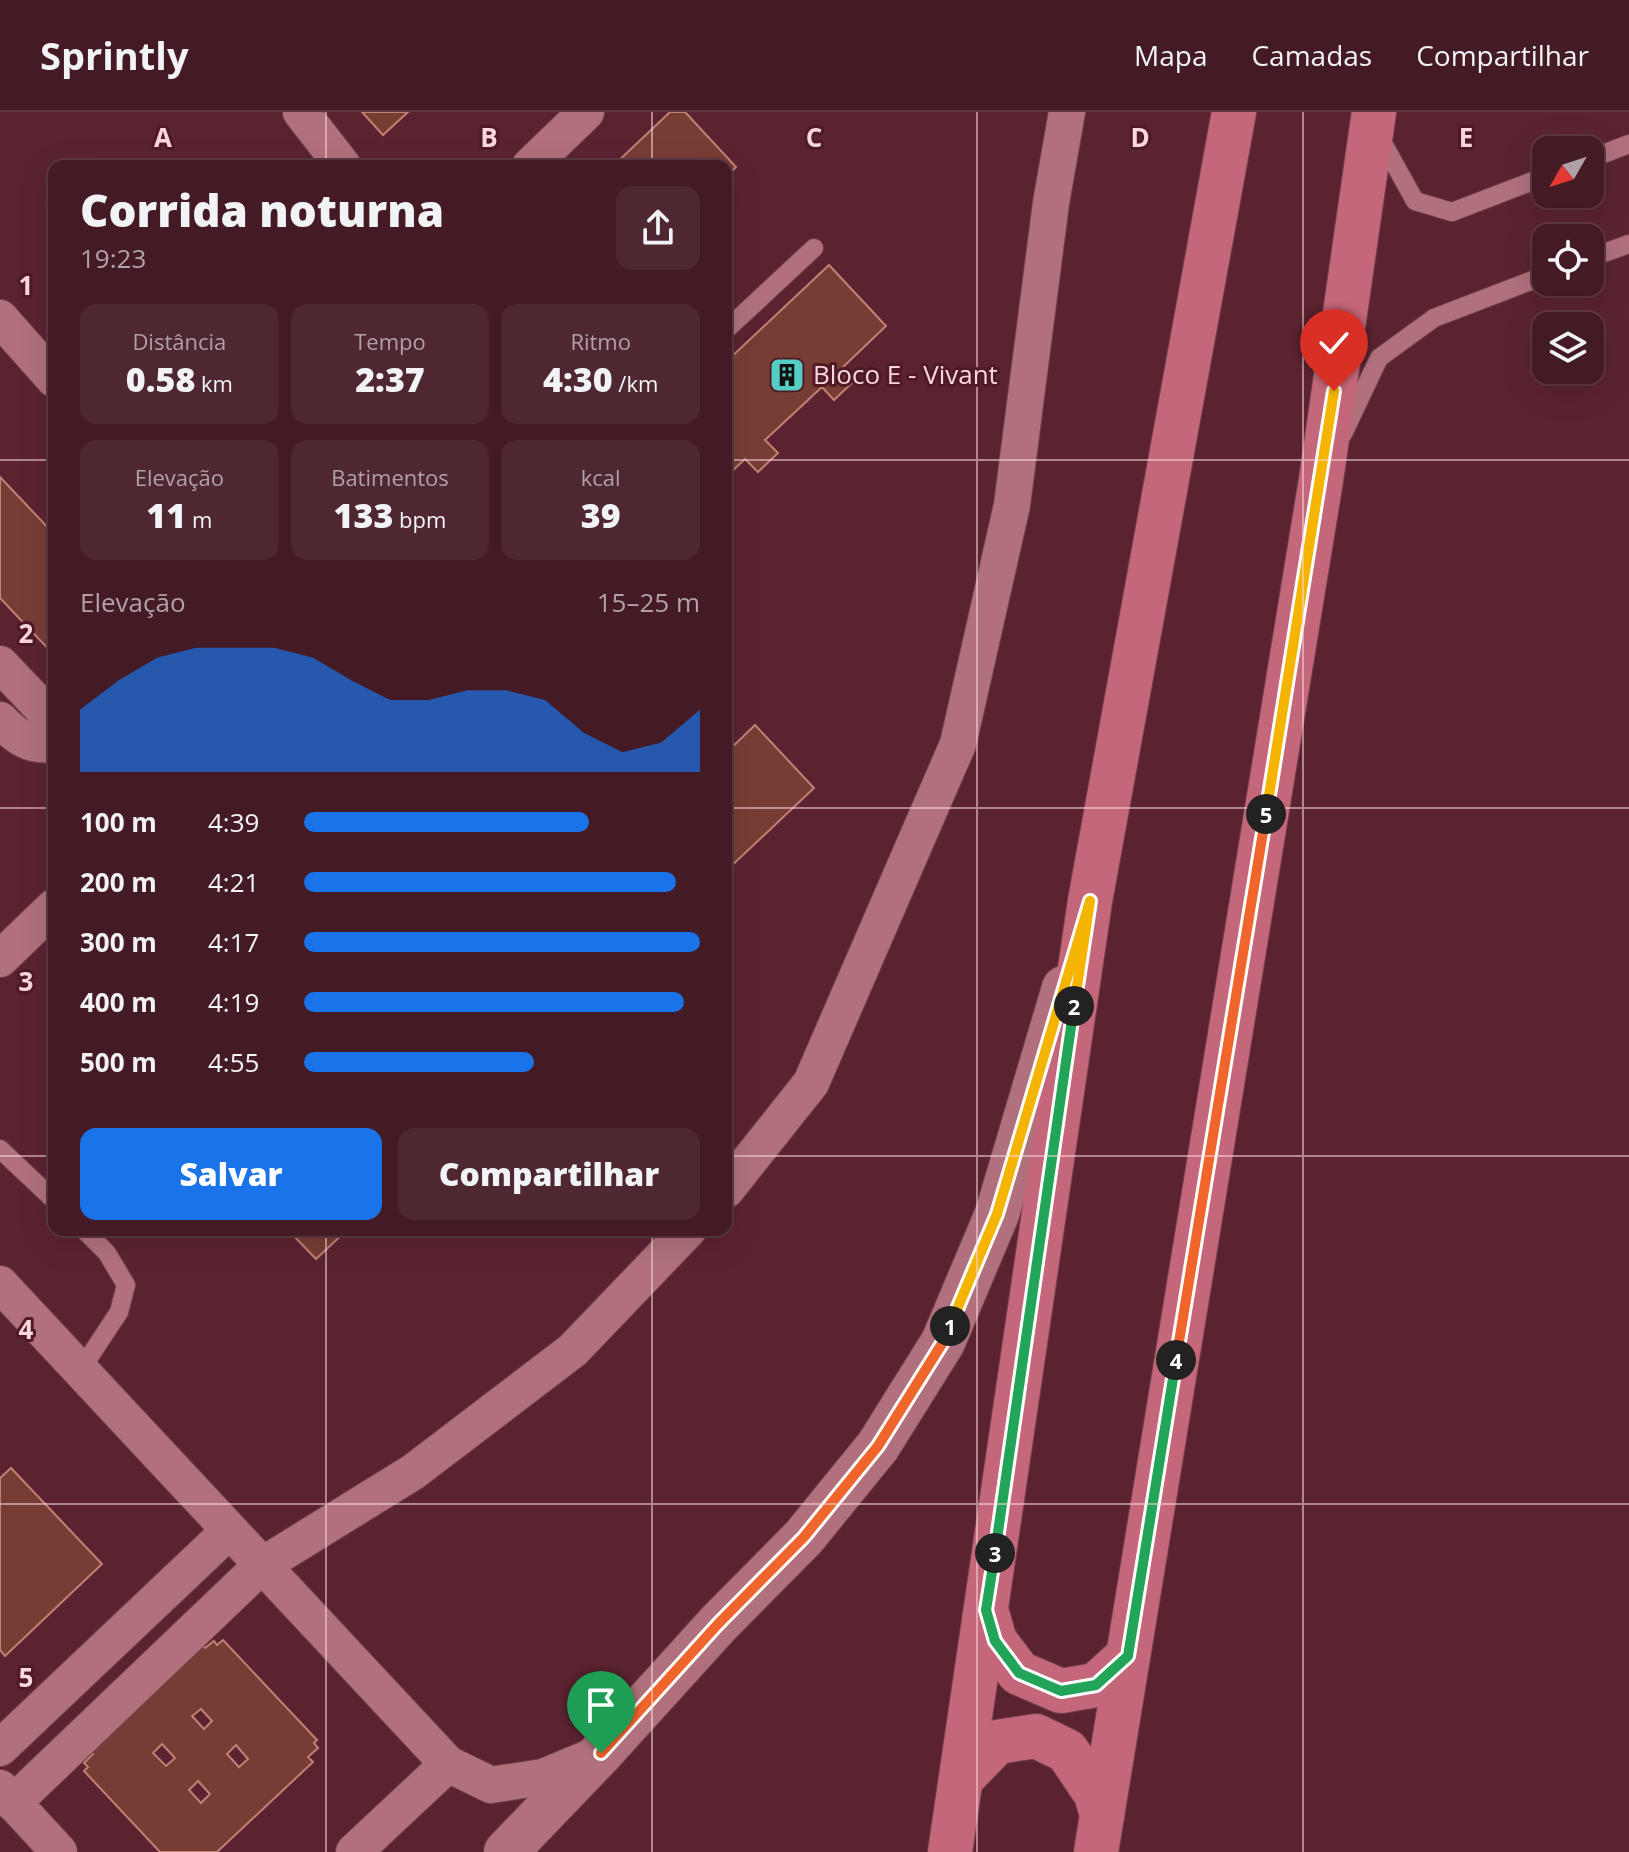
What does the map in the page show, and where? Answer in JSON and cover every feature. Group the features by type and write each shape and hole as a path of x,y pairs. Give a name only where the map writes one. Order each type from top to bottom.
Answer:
{"main road":[{"path":"950,1852 1090,901 1234,112"},
{"path":"1099,1833 1321,480 1373,118"},
{"path":"986,1610 995,1641 1019,1673 1061,1691 1096,1685 1128,1656"},
{"path":"962,1778 997,1742 1036,1736 1067,1751 1096,1794 1099,1833"}],"street":[{"path":"301,112 338,160"},
{"path":"536,160 586,112"},
{"path":"732,1182 811,1083 958,744 1012,505 1051,203 1067,112"},
{"path":"0,318 48,372"},
{"path":"0,664 43,709 48,721"},
{"path":"0,720 19,738 36,746 48,745"},
{"path":"506,1852 814,1525 878,1446 943,1342 997,1214 1090,901"},
{"path":"0,959 48,913"},
{"path":"51,1849 7,1795 261,1566 413,1472 573,1350 682,1236"},
{"path":"0,1284 228,1532 448,1764 491,1785 543,1777 601,1753"},
{"path":"0,1748 228,1532"},
{"path":"354,1852 448,1764"}],"lane":[{"path":"1373,118 1415,201 1452,212 1532,181"},
{"path":"1604,154 1629,144"},
{"path":"1604,253 1629,244"},
{"path":"732,324 814,248"},
{"path":"1321,480 1379,358 1434,318 1532,280"},
{"path":"0,1149 48,1194"},
{"path":"80,1371 119,1312 126,1285 107,1253 90,1236"}],"building":[{"path":"362,112 408,112 383,135"},
{"path":"670,112 685,112 730,160 619,160"},
{"name":"Bloco E - Vivant","path":"829,265 886,326 841,369 853,382 834,400 822,387 765,440 778,453 758,472 745,459 732,471 732,356"},
{"path":"0,477 48,528 48,649 0,598"},
{"path":"755,725 814,788 732,865 732,747"},
{"path":"294,1236 341,1236 316,1259"},
{"path":"11,1468 102,1564 5,1656 0,1650 0,1478"},
{"path":"223,1640 317,1740 314,1743 318,1748 308,1757 313,1762 217,1852 160,1852 84,1771 88,1767 84,1763 93,1754 88,1749 201,1644 205,1648 214,1641 217,1645","holes":["201,1709 212,1721 204,1729 192,1716","162,1744 175,1758 166,1766 153,1753","236,1745 248,1759 239,1767 227,1754","198,1781 210,1794 201,1803 189,1790"]}],"place":[{"name":"Bloco E - Vivant","path":"787,375"}],"route":[{"path":"601,1753 718,1624 804,1537 878,1446 943,1342 997,1214 1090,901 986,1610 995,1641 1019,1673 1061,1691 1096,1685 1128,1656 1334,391"}]}
